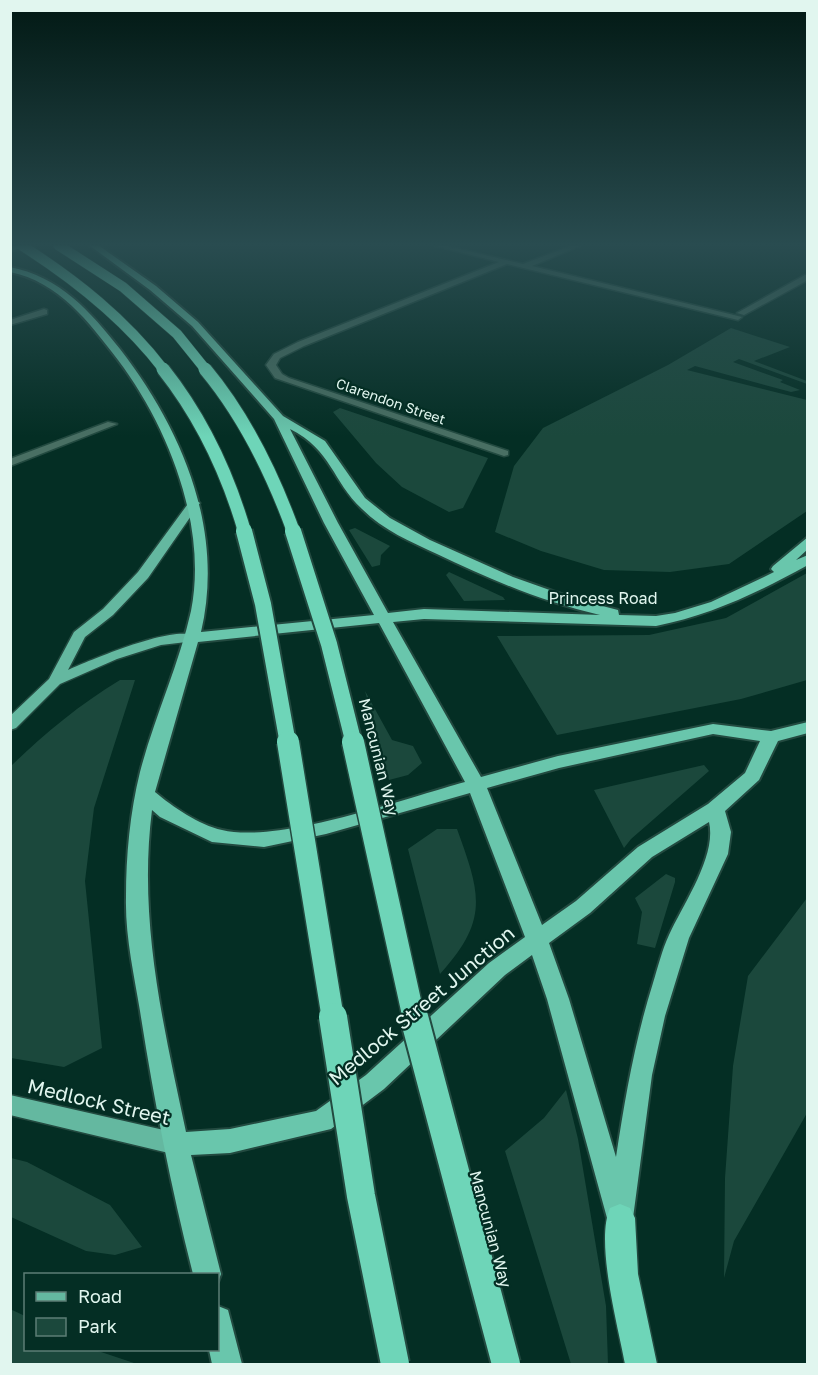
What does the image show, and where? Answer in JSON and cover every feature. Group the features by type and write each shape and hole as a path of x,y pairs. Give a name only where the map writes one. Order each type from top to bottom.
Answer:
{"highway":[{"path":"80,309 126,362 165,423 177,448 194,502 200,540 200,599 179,684 150,770 145,794 136,897 142,961 155,1036 207,1273"},
{"path":"111,309 138,336 170,375 210,443 244,526 268,632 304,834 357,1174 394,1365"},
{"name":"Mancunian Way","path":"147,309 190,349 252,434 280,492 301,548 329,640 376,835 416,1025 506,1365"},
{"path":"178,309 195,324 279,418 331,523 384,619 190,638"},
{"path":"279,418 311,436 325,447 351,490 368,508 391,525 418,540 512,584 572,606 617,614 686,616"},
{"path":"760,586 807,541"},
{"name":"Princess Road","path":"384,619 424,614 633,621 686,616 739,598 807,559"},
{"name":"Medlock Street Junction","path":"177,1144 230,1142 322,1121 375,1082 497,969 536,941 522,897 476,785 384,619"},
{"path":"145,794 167,812 219,837 264,840 326,827 558,762 713,729 771,736 807,727"},
{"path":"620,1218 558,999 536,941 583,907 645,852 715,809 753,776 771,736"},
{"path":"641,1365 623,1274 620,1218 631,1130 654,1016 678,938 718,854 721,832 715,809"},
{"path":"219,1325 227,1365"}],"main road":[{"path":"10,725 55,681 79,635 108,612 143,574 194,502"},
{"path":"55,681 121,653 159,641 190,638"},
{"name":"Medlock Street","path":"10,1105 96,1123 177,1144"}],"street":[{"name":"Clarendon Street","path":"389,309 286,350 271,364 273,370 279,377 314,390 504,453"},
{"path":"714,309 740,315 750,309"},
{"path":"10,323 44,312"},
{"path":"10,463 112,424"}],"green space":[{"path":"731,328 790,347 754,361 807,381 807,384 739,359 733,362 783,380 780,382 800,390 791,392 695,366 687,370 807,400 807,511 729,564 670,572 604,570 541,551 495,532 514,466 543,428 668,365"},
{"path":"340,408 488,458 463,508 449,512 402,487 376,463 333,412"},
{"path":"355,528 390,546 381,555 380,565 372,567 349,530"},
{"path":"449,572 505,600 464,601 446,575"},
{"path":"807,573 807,680 741,699 557,735 497,636 649,635 726,618"},
{"path":"120,680 135,680 94,808 85,881 102,1048 64,1067 11,1058 11,766 63,720"},
{"path":"365,691 392,740 413,746 422,763 408,775 389,780"},
{"path":"704,765 709,771 631,839 624,848 594,790"},
{"path":"437,829 457,829 471,871 476,905 467,937 440,974 408,849"},
{"path":"666,874 675,878 675,882 655,948 637,944 642,912 635,898"},
{"path":"807,898 807,1113 734,1241 724,1278 725,1178 733,1066 748,976"},
{"path":"566,1090 578,1139 606,1306 608,1364 571,1364 505,1151 544,1118"},
{"path":"11,1158 27,1162 110,1205 142,1247 115,1255 86,1251 11,1217"},
{"path":"10,1309 24,1316 24,1351 98,1351 137,1364 11,1364"}]}
